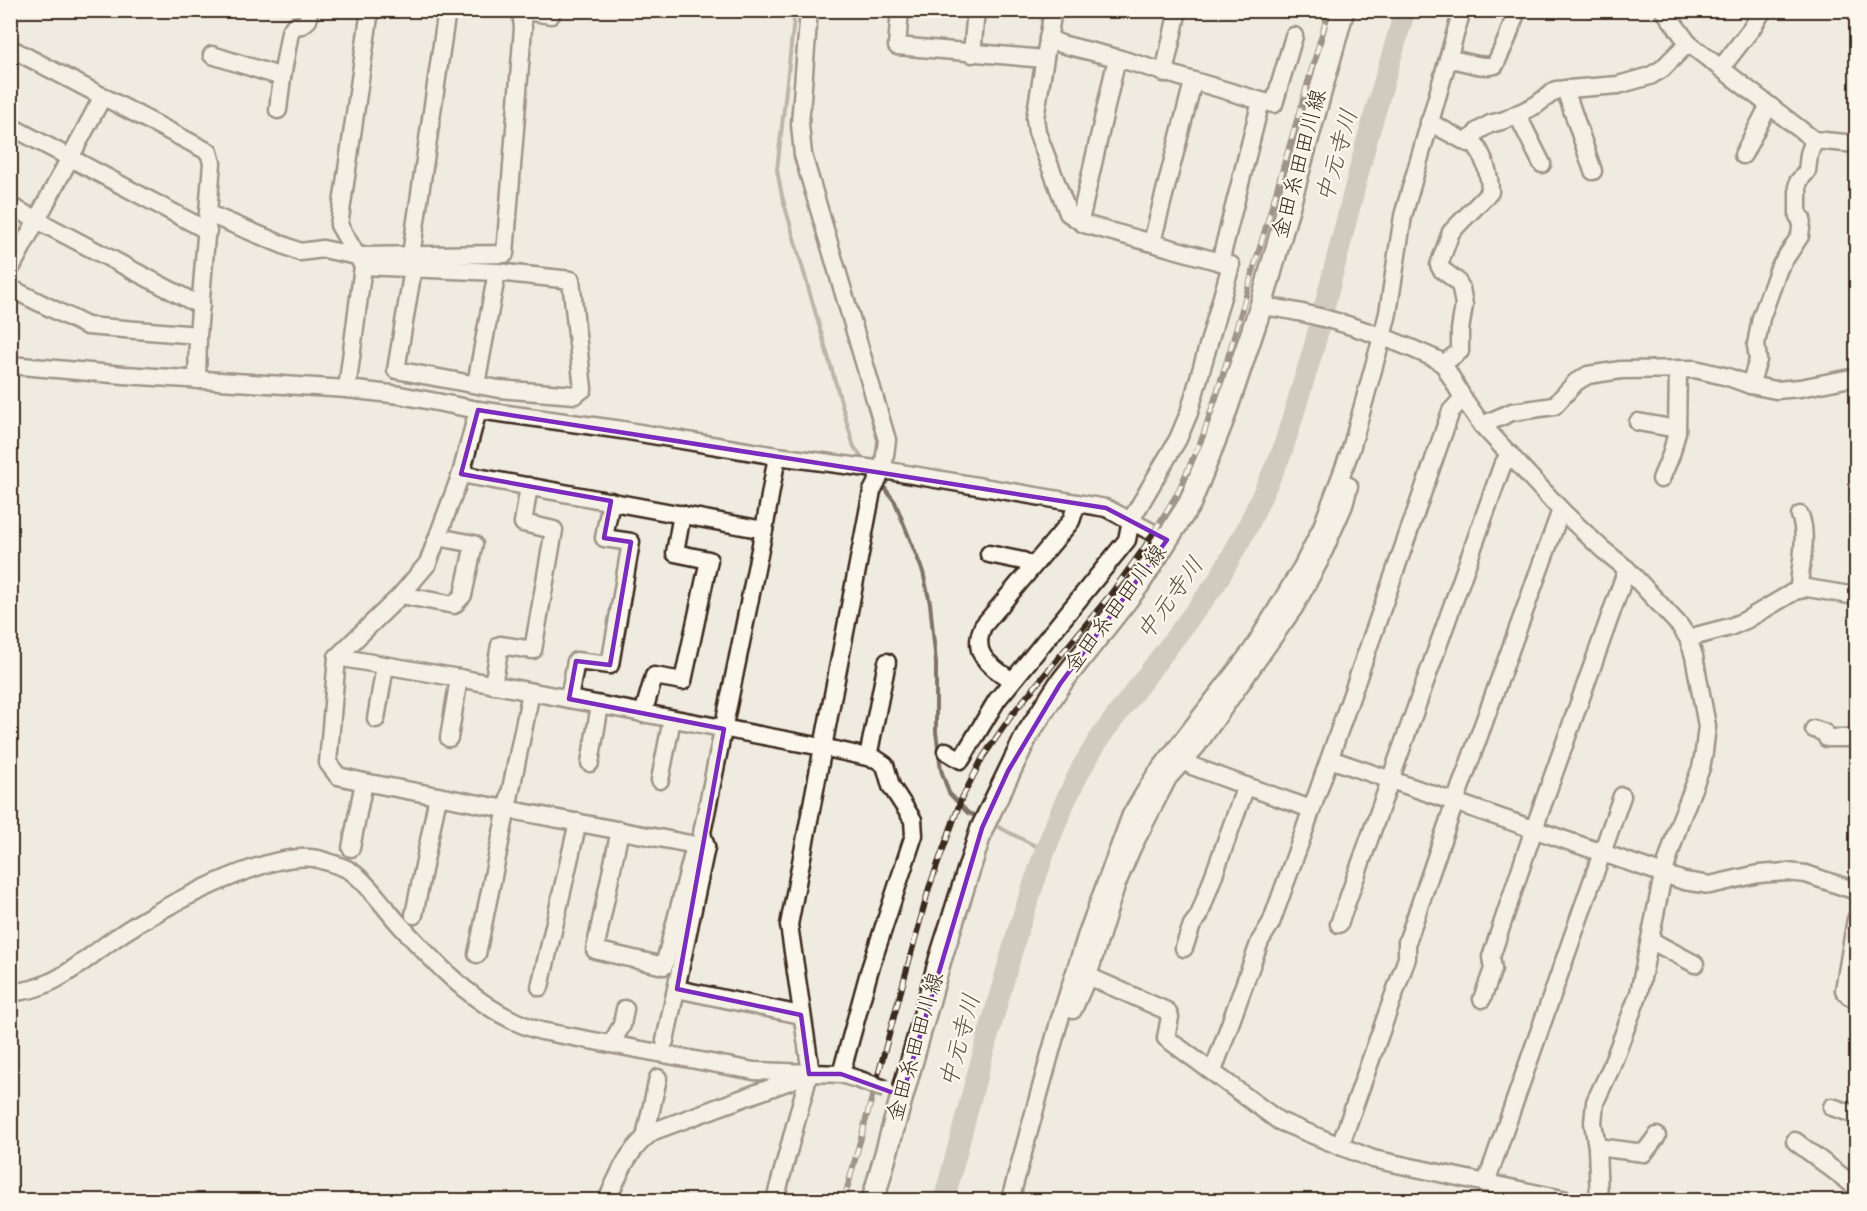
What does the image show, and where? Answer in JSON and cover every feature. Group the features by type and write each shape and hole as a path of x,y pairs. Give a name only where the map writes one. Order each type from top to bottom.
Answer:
{"main road":[{"name":"金田糸田田川線","path":"873,1200 894,1093 982,828 1008,771 1060,684 1138,585 1190,502 1271,307 1343,10"}],"street":[{"path":"278,110 290,32 294,26 302,25 308,20 309,10"},
{"path":"347,389 360,261 339,225 370,10"},
{"path":"10,126 70,158 208,222 300,252 323,249 360,261 412,262 571,280 583,389 575,395 500,389 396,370 412,262 447,10"},
{"path":"775,1200 811,1073 789,925 872,491 883,470 887,440 803,155 800,124 809,10"},
{"path":"900,10 897,46 1044,59"},
{"path":"972,54 976,10"},
{"path":"946,751 961,760 997,700 1127,540 1131,519 1178,439 1189,413 1231,265 1084,224 1068,213 1037,132 1035,118 1053,10"},
{"path":"1164,73 1178,10"},
{"path":"1010,1200 1053,1042 1088,931 1131,815 1154,777 1257,642 1302,567 1321,529 1339,482 1351,449 1376,335 1388,313 1403,216 1462,10"},
{"path":"1448,59 1470,62 1485,68 1495,65 1517,10"},
{"path":"1664,10 1688,43 1814,140 1857,144"},
{"path":"1721,69 1763,10"},
{"path":"412,262 505,254 523,28 521,11 551,15"},
{"path":"1048,38 1061,44 1274,104 1294,36"},
{"path":"1429,122 1467,143 1478,131 1536,105 1556,90 1618,85 1650,76 1662,69 1688,43"},
{"path":"10,48 209,152 212,163 198,335 197,380"},
{"path":"212,54 282,77"},
{"path":"1080,221 1117,58"},
{"path":"1152,242 1193,82"},
{"path":"1565,89 1593,171"},
{"path":"10,270 103,96"},
{"path":"1220,262 1261,101"},
{"path":"1743,155 1769,105"},
{"path":"1517,114 1542,164"},
{"path":"1443,364 1461,351 1460,330 1464,304 1457,281 1439,265 1441,256 1451,232 1490,192 1489,175 1472,138"},
{"path":"1750,386 1758,360 1756,345 1761,318 1779,268 1800,236 1802,219 1798,216 1798,182 1807,171 1814,140"},
{"path":"10,206 201,306"},
{"path":"476,384 497,272"},
{"path":"10,288 87,326 198,335"},
{"path":"1271,307 1398,341 1443,364 1482,424 1561,510 1627,569 1680,626 1688,638 1694,656 1707,726 1701,768 1679,824 1663,875 1638,993 1610,1070 1595,1102 1593,1123 1597,1147 1599,1200"},
{"path":"10,365 347,389 400,395 478,410 883,470 1106,508 1131,519 1167,540"},
{"path":"1661,479 1671,455 1677,429 1678,369"},
{"path":"1482,424 1512,412 1554,406 1576,382 1588,375 1621,370 1695,369 1728,377 1750,386 1776,390 1800,388 1857,377"},
{"path":"1213,1071 1260,941 1275,912 1451,411 1463,398"},
{"path":"478,410 461,474 428,563 401,595 337,657 328,763 338,776 364,782 700,846"},
{"path":"1638,422 1677,429"},
{"path":"1339,924 1502,466 1510,454"},
{"path":"665,1041 677,989 702,833 777,456"},
{"path":"461,474 764,530"},
{"path":"1053,1042 1061,1040 1088,976 1116,886 1132,848 1168,778 1232,699 1294,608 1319,562 1344,505 1349,486 1339,482"},
{"path":"493,686 500,645 533,650 554,531 523,523 529,486"},
{"path":"569,699 576,661 610,664 631,542 604,538 611,501"},
{"path":"1012,681 986,663 980,651 978,637 983,626 1071,520 1077,503"},
{"path":"1340,1146 1407,958 1407,942 1455,802 1561,510"},
{"path":"643,714 654,676 683,681 709,560 675,553 682,514"},
{"path":"1799,590 1803,544 1803,524 1800,515"},
{"path":"401,595 454,605 463,595 474,544 438,537"},
{"path":"989,554 1023,561 1032,567"},
{"path":"1482,999 1492,969 1491,957 1534,829 1627,569"},
{"path":"1688,638 1730,627 1799,590 1807,588 1857,596"},
{"path":"337,657 822,747 876,759 885,765 891,786 913,819 914,835 869,972 849,1077"},
{"path":"868,757 887,662"},
{"path":"376,719 385,666"},
{"path":"449,738 459,678"},
{"path":"477,954 531,692"},
{"path":"590,763 600,705"},
{"path":"660,780 672,719"},
{"path":"1814,729 1825,733 1827,738 1857,738"},
{"path":"1184,759 1192,766 1311,809"},
{"path":"1330,759 1663,875 1710,885 1758,874 1787,872 1806,874 1857,891"},
{"path":"351,848 364,782"},
{"path":"1184,948 1192,925 1199,916 1246,786"},
{"path":"414,915 438,795"},
{"path":"1486,1183 1623,796"},
{"path":"540,987 578,822"},
{"path":"620,830 596,950 664,966 700,846"},
{"path":"10,992 23,992 45,986 118,936 181,898 277,861 316,859 351,871 429,956 468,991 501,1015 521,1025 541,1031 754,1071 849,1077 894,1093"},
{"path":"1857,919 1844,990 1849,996 1857,999"},
{"path":"1650,940 1695,964"},
{"path":"1088,976 1167,1011 1170,1017 1166,1038 1279,1121 1373,1159 1567,1200"},
{"path":"677,989 801,1015"},
{"path":"611,1044 622,1025 625,1009"},
{"path":"607,1200 628,1155 654,1131 809,1074"},
{"path":"645,1137 658,1078"},
{"path":"1832,1107 1857,1115"},
{"path":"1597,1147 1644,1153 1657,1136"},
{"path":"1795,1141 1857,1187"}],"highlighted area":[{"path":"478,410 1106,508 1167,540 1060,684 1008,771 982,828 902,1096 841,1074 809,1074 801,1015 677,989 724,729 569,699 576,661 610,665 631,542 604,538 611,501 461,474"}],"waterway":[{"path":"795,10 777,170 782,196 854,447 866,462"},
{"name":"中元寺川","path":"944,1200 1018,930 1063,806 1082,767 1101,736 1217,582 1247,528 1282,452 1314,347 1367,140 1405,10"},
{"path":"881,483 895,502 923,572 930,603 936,663 936,732 941,770 949,793 968,813 979,817"},
{"path":"991,823 1045,851"}],"railway":[{"path":"844,1200 929,888 961,800 983,757 1014,712 1110,595 1144,548 1177,494 1203,436 1329,10"}]}
